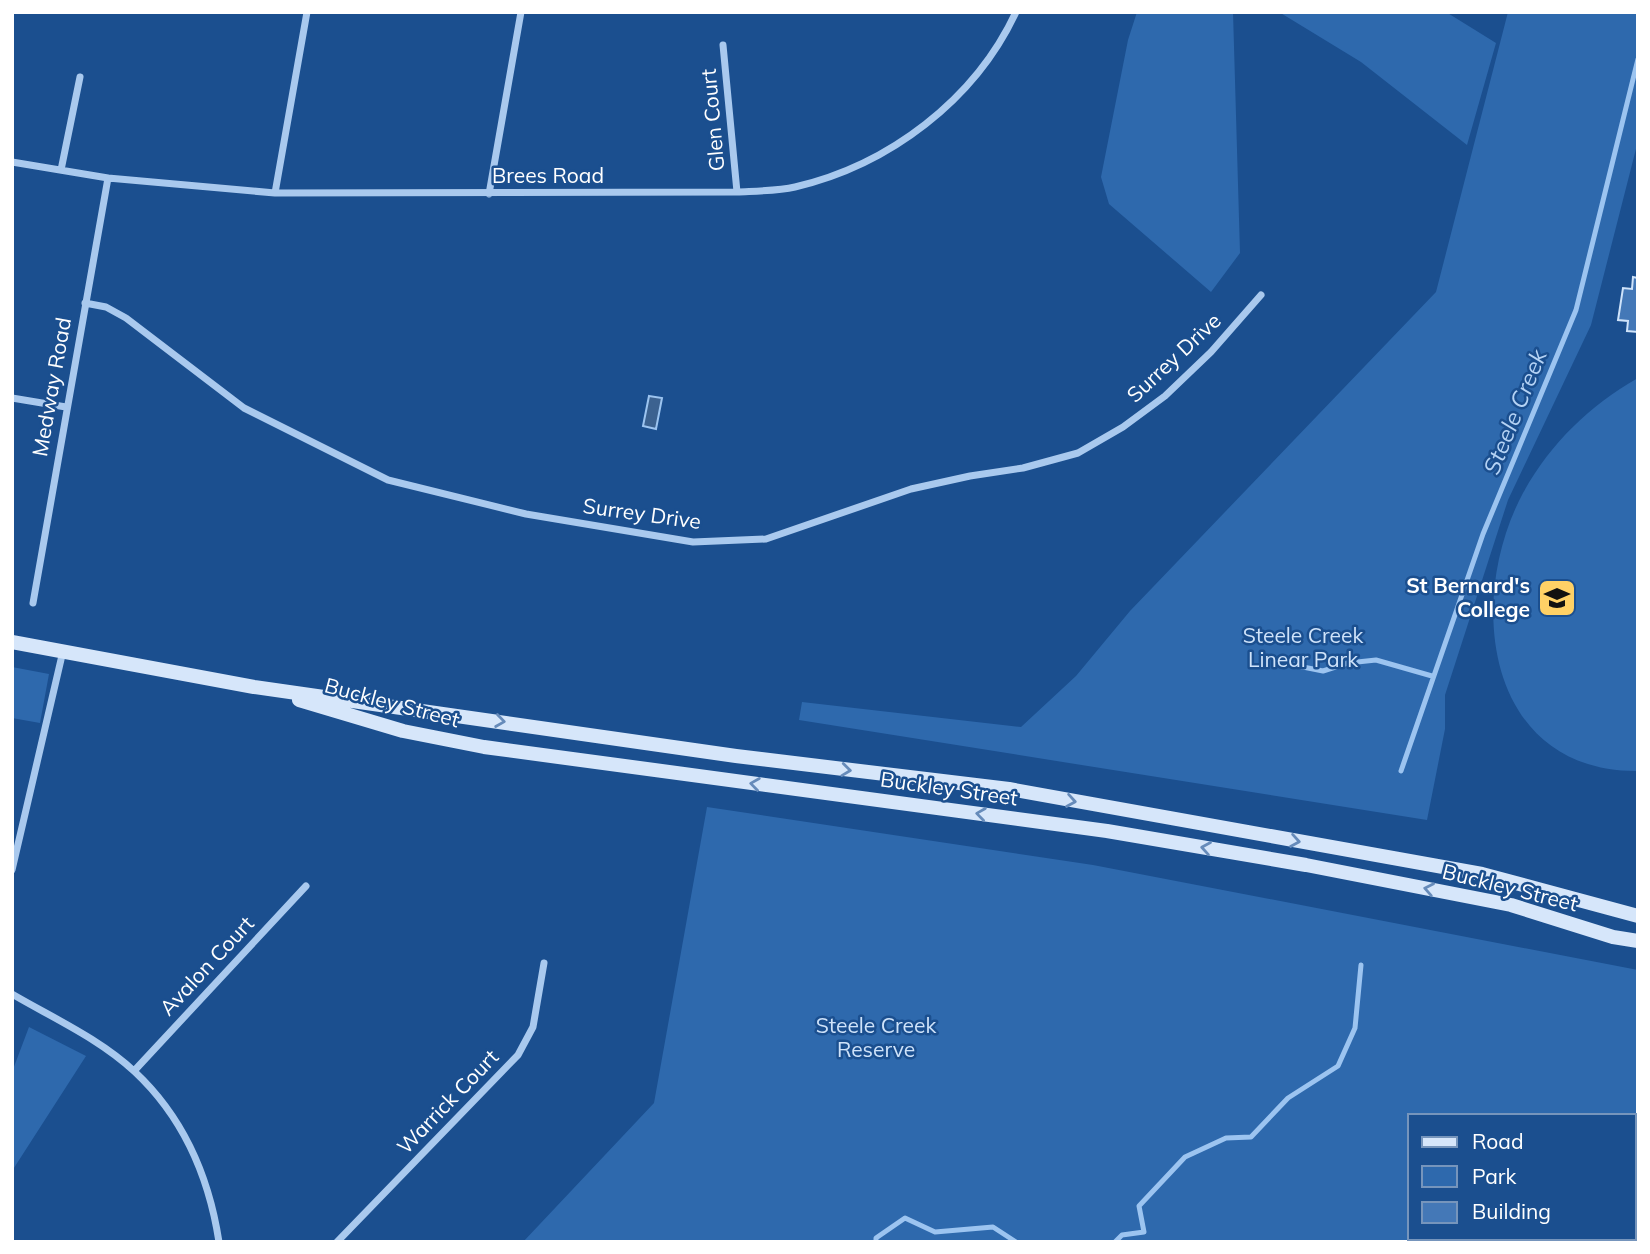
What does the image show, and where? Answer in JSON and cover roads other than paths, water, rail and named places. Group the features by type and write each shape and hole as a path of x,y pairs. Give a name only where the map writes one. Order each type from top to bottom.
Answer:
{"main road":[{"name":"Buckley Street","path":"12,642 254,687 736,756 1009,789 1482,874 1638,916"},
{"name":"Buckley Street","path":"254,687 403,731 484,747 1107,831 1306,865 1511,905 1613,937 1638,942"}],"street":[{"path":"275,193 307,12"},
{"path":"489,194 521,12"},
{"name":"Brees Road","path":"12,162 108,178 275,193 737,192 794,187 839,173 882,154 922,129 956,97 988,58 1016,12"},
{"name":"Glen Court","path":"723,45 737,192"},
{"path":"61,170 79,77"},
{"name":"Medway Road","path":"33,603 108,178"},
{"name":"Surrey Drive","path":"85,303 106,307 126,318 244,408 388,480 526,514 693,542 766,539 911,489 1023,468 1078,453 1123,428 1166,396 1211,352 1261,295"},
{"path":"12,398 66,407"},
{"path":"12,870 63,650"},
{"name":"Avalon Court","path":"134,1071 306,886"},
{"name":"Warrick Court","path":"337,1242 518,1055 533,1027 544,963"},
{"path":"12,993 103,1047 134,1071 163,1102 185,1136 200,1167 213,1203 219,1242"}],"waterway":[{"name":"Steele Creek","path":"1401,771 1483,534 1576,310 1638,59"},
{"path":"1293,665 1323,671 1348,663 1376,660 1432,676"},
{"name":"Steele Creek","path":"1115,1242 1122,1235 1144,1232 1139,1206 1185,1157 1226,1138 1251,1137 1288,1098 1338,1066 1355,1028 1361,965"},
{"name":"Steele Creek","path":"876,1242 876,1238 905,1218 935,1232 993,1227 1016,1242"}],"place":[{"name":"St Bernard's College","path":"1557,598"}],"park label":[{"name":"Steele Creek Linear Park","path":"1303,648"},
{"name":"Steele Creek Reserve","path":"876,1038"}]}
